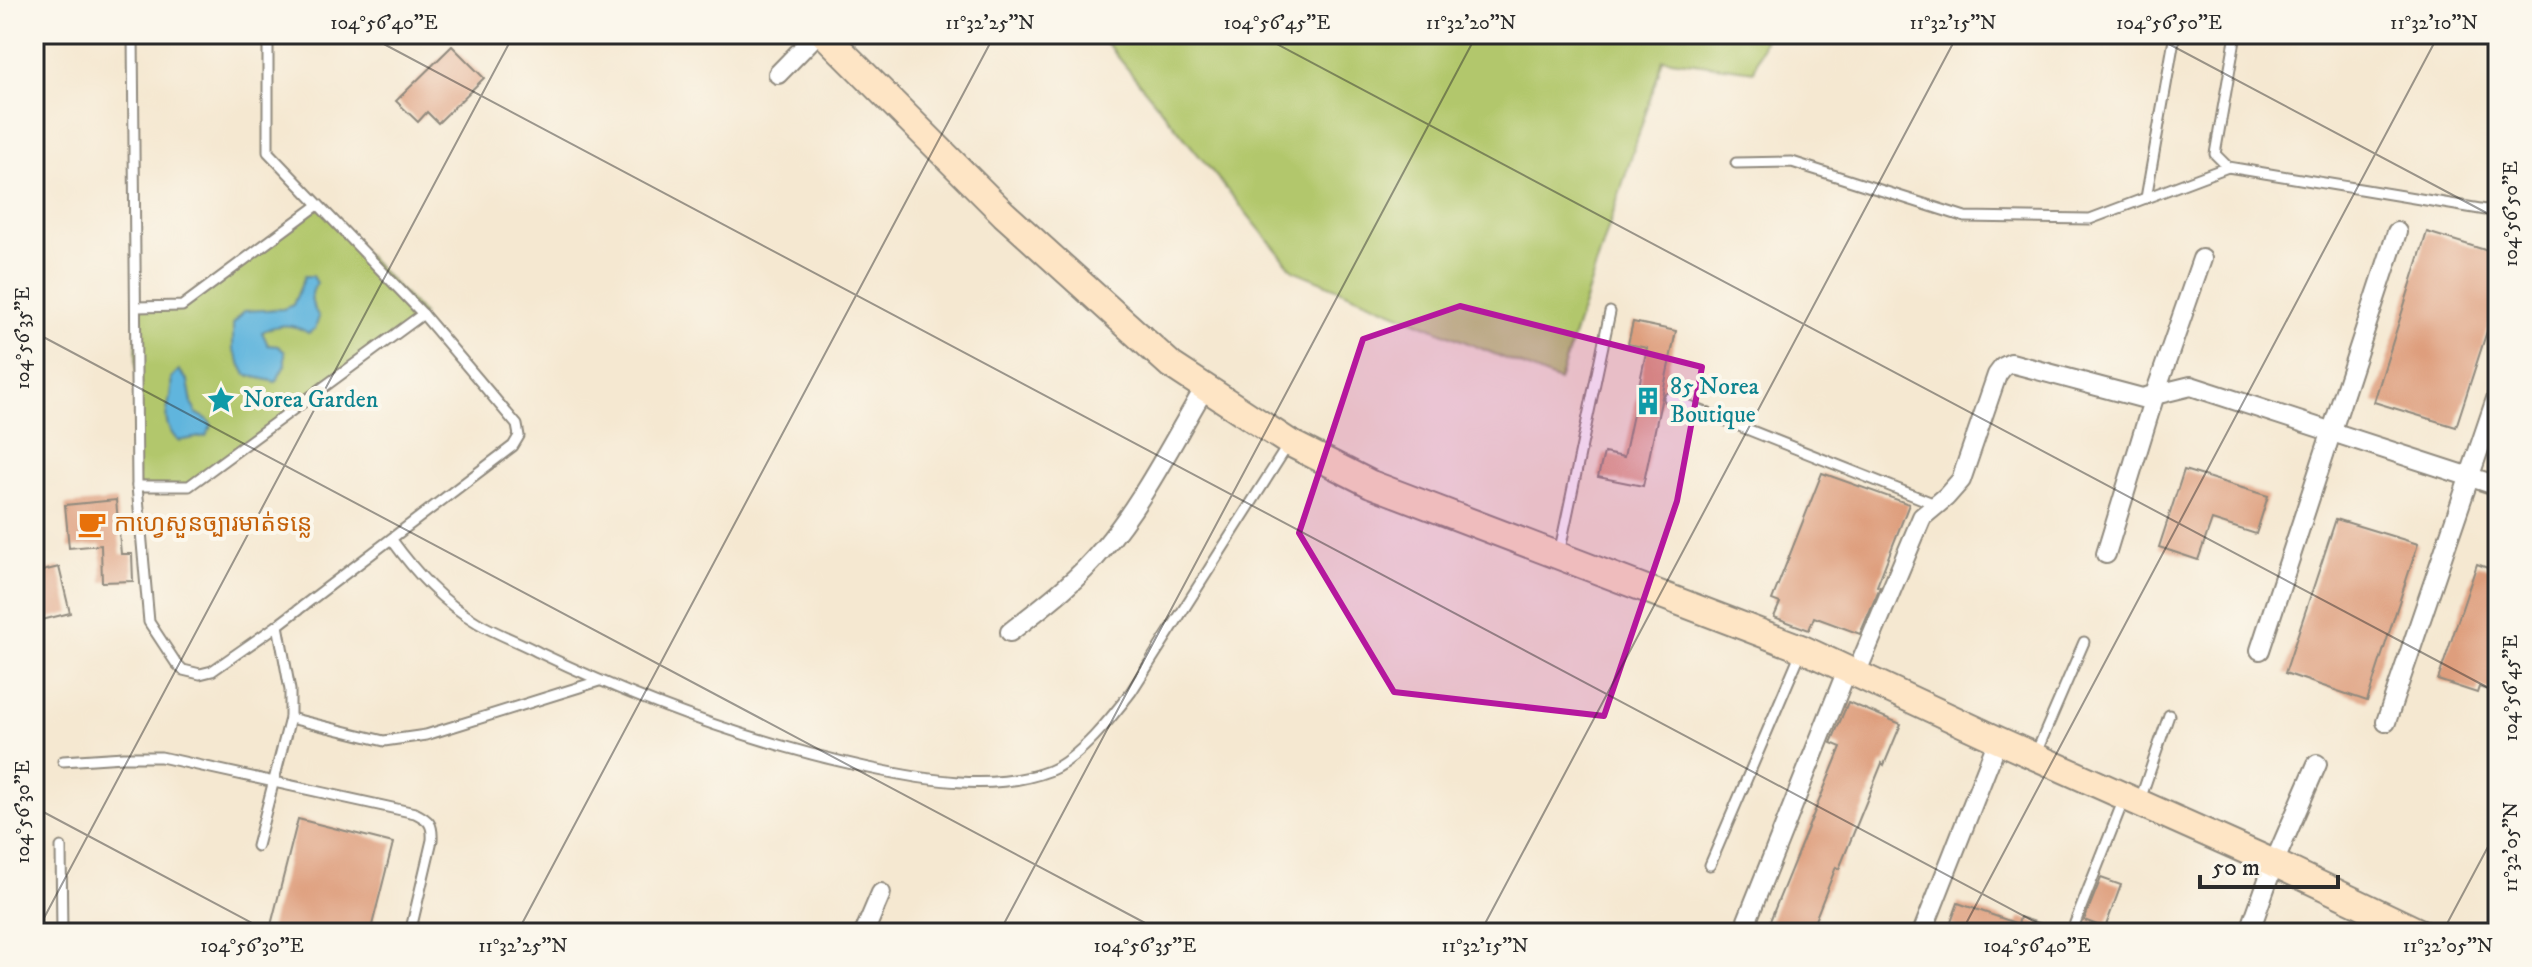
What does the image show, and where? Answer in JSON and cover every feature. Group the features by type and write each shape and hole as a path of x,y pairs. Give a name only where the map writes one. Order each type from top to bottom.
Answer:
{"street":[{"path":"778,74 817,34"},
{"path":"824,34 1004,214 1171,365 1290,443 1371,484 1803,649 2421,933"},
{"path":"2260,650 2397,232"},
{"path":"2106,554 2155,394 2202,259"},
{"path":"1742,933 1852,672 1922,517 1961,480 1997,375 2003,367 2011,363 2142,398 2191,386 2498,486"},
{"path":"1010,632 1052,600 1102,551 1142,496 1204,389"},
{"path":"2386,722 2498,393"},
{"path":"1922,933 1998,740"},
{"path":"2249,933 2274,863 2317,764"},
{"path":"864,933 881,893"}],"lane":[{"path":"133,34 137,486 149,622 176,663 192,674 212,671 278,625 513,446 519,436 517,425 423,314 268,152 268,34"},
{"path":"2146,198 2175,34"},
{"path":"2228,167 2215,154 2236,34"},
{"path":"1736,163 1792,162 1965,217 2090,219 2228,167 2498,212"},
{"path":"136,307 182,306 318,205"},
{"path":"1558,557 1610,312"},
{"path":"137,486 189,486 423,314"},
{"path":"1669,398 1935,504"},
{"path":"392,540 417,573 441,597 478,623 599,681 745,735 825,758 938,781 1002,781 1050,771 1078,751 1108,722 1131,692 1290,443"},
{"path":"257,846 290,718 290,690 278,625"},
{"path":"2034,756 2084,642"},
{"path":"1710,865 1803,649"},
{"path":"290,718 384,741 426,735 599,681"},
{"path":"2071,933 2169,715"},
{"path":"63,761 161,757 415,813 428,819 433,827 432,840 410,933"},
{"path":"61,847 62,933"}],"highlighted area":[{"path":"1460,306 1702,367 1677,501 1604,716 1394,692 1299,533 1363,339"}],"green space":[{"path":"1099,34 1766,34 1754,71 1663,59 1559,381 1293,270"},
{"name":"Norea Garden","path":"318,205 423,314 189,486 137,486 136,307 182,306"}],"water":[{"path":"305,276 313,276 317,283 312,296 312,304 319,317 315,329 308,333 285,325 262,332 268,345 278,346 285,352 285,365 276,382 246,375 233,350 233,324 244,311 283,309 293,305"},
{"path":"179,370 188,381 196,413 212,425 206,436 178,441 167,424 171,378"}],"building":[{"path":"452,46 484,78 438,123 427,112 418,122 396,101"},
{"path":"2427,232 2498,254 2498,297 2456,427 2374,402"},
{"name":"85 Norea Boutique","path":"1633,322 1676,331 1643,486 1598,477 1604,453 1624,457 1647,348 1628,344"},
{"path":"2184,470 2268,496 2256,534 2212,520 2198,560 2159,547"},
{"path":"1822,473 1909,504 1860,634 1814,617 1809,630 1774,617 1780,603 1772,600"},
{"name":"កាហ្វេសួនច្បារមាត់ទន្លេ","path":"116,500 121,554 132,554 133,581 102,582 101,545 69,548 65,505"},
{"path":"2336,519 2418,544 2367,701 2285,673"},
{"path":"2477,564 2498,572 2498,694 2479,687 2477,693 2438,680"},
{"path":"59,567 70,613 34,622 34,573"},
{"path":"1848,702 1901,724 1839,869 1836,867 1810,933 1765,933 1841,747 1831,743"},
{"path":"298,819 393,843 370,933 269,933"},
{"path":"2101,878 2121,885 2105,928 2084,920"},
{"path":"1958,903 2018,924 2020,917 2060,930 2059,933 1971,933 1950,925"}],"place":[{"name":"Norea Garden","path":"221,400"},
{"name":"85 Norea Boutique","path":"1648,401"},
{"name":"កាហ្វេសួនច្បារមាត់ទន្លេ","path":"92,524"}]}
